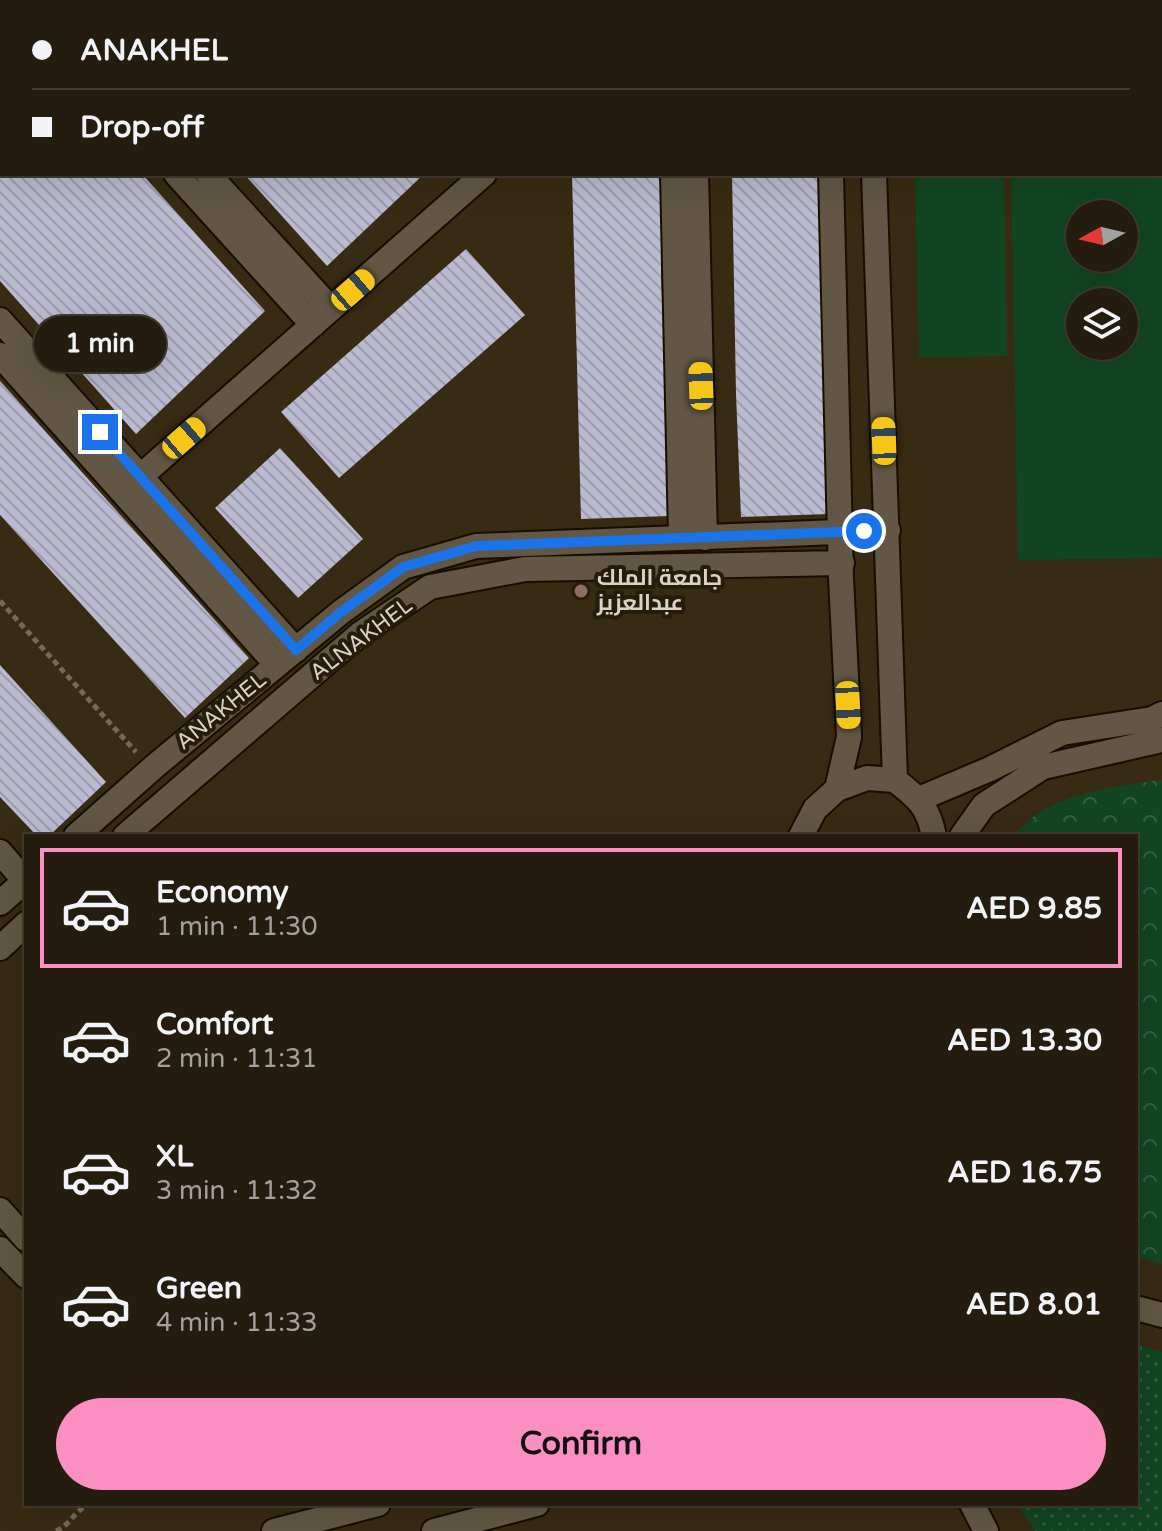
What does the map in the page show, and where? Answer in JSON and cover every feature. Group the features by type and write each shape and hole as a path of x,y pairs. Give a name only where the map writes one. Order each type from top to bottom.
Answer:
{"street":[{"path":"178,176 322,317"},
{"path":"210,176 322,317"},
{"path":"141,476 482,176"},
{"path":"673,176 693,538"},
{"path":"693,538 696,176"},
{"path":"831,176 849,737 837,789"},
{"path":"874,176 895,780"},
{"path":"0,320 141,476 286,657"},
{"path":"0,355 286,657"},
{"name":"ANAKHEL","path":"78,834 286,657 403,567 476,546 888,530"},
{"name":"ALNAKHEL","path":"127,834 360,634 430,587 525,569 842,563"},
{"path":"919,799 990,769 1062,733 1152,719 1162,714"},
{"path":"963,834 984,805 1043,767 1162,740"},
{"path":"802,834 815,809 837,789 867,778 895,780 919,799 929,814 934,834"},
{"path":"0,852 12,888"},
{"path":"0,948 24,926"},
{"path":"0,1210 24,1237"},
{"path":"0,1249 24,1274"},
{"path":"1138,1309 1162,1315"},
{"path":"274,1531 370,1506"},
{"path":"434,1531 529,1506"}],"path":[{"path":"0,601 138,753"},
{"path":"56,1531 66,1526 77,1510 86,1506"}],"shaded area":[{"name":"جامعة الملك عبدالعزيز","path":"0,176 1162,176 1162,1531 0,1531"}],"green space":[{"path":"915,176 1004,176 1007,356 919,358"},
{"path":"1011,176 1162,176 1162,558 1018,560"},
{"path":"1162,780 1162,1264 1138,1258 1138,834 1015,834 1033,817 1050,807 1113,787"},
{"path":"1138,1345 1162,1352 1162,1531 1035,1531 1018,1506 1138,1506"}],"building":[{"path":"0,176 144,176 265,311 136,434 0,281"},
{"path":"246,176 422,176 327,266"},
{"path":"572,176 660,176 665,268 661,269 669,516 581,519"},
{"path":"732,176 821,176 829,514 741,517"},
{"path":"466,249 525,315 339,478 281,412"},
{"path":"0,381 249,658 185,718 0,515"},
{"path":"280,448 363,539 298,598 215,508"},
{"path":"0,665 106,782 51,834 35,834 0,797"}],"place":[{"name":"جامعة الملك عبدالعزيز","path":"581,591"}],"route":[{"path":"100,432 296,650 341,612 403,567 476,546 864,531"}]}
